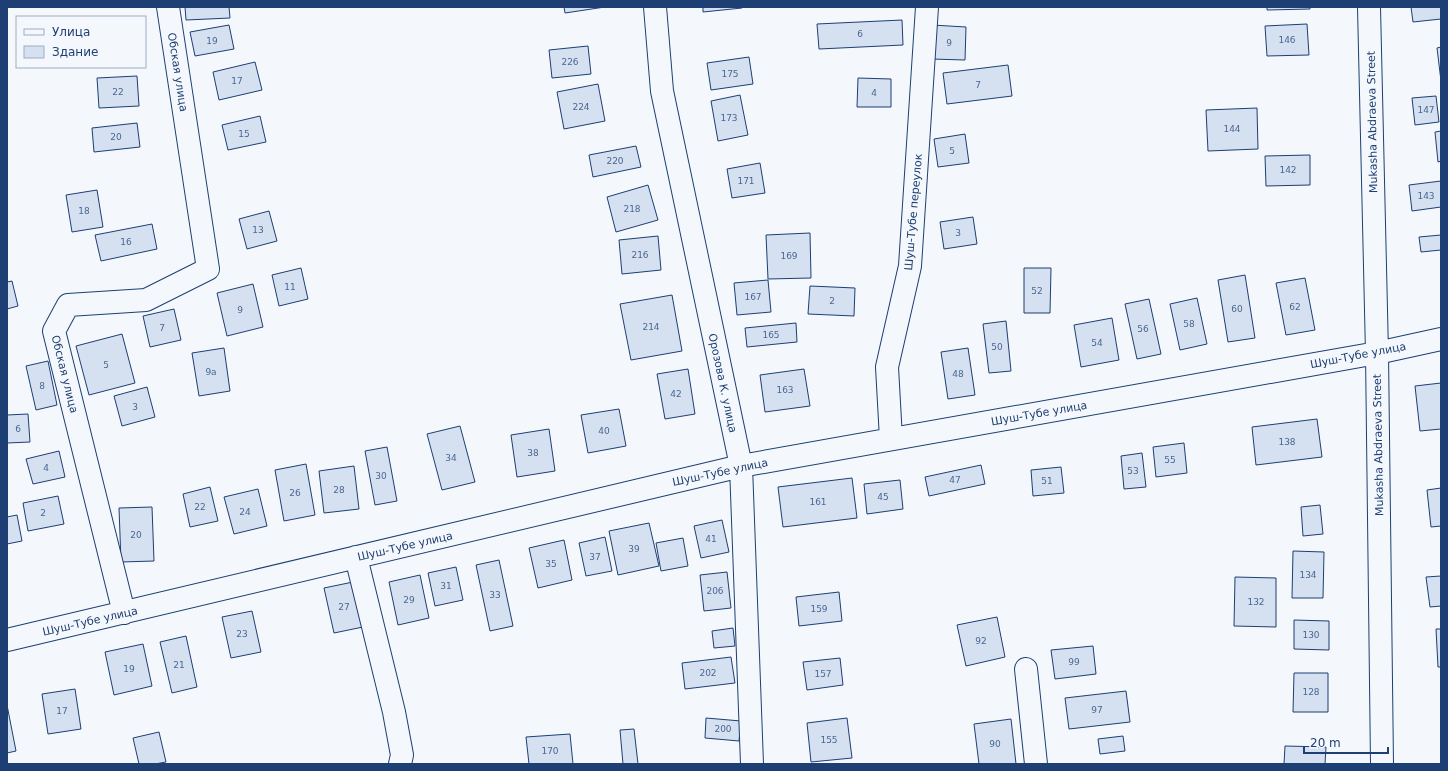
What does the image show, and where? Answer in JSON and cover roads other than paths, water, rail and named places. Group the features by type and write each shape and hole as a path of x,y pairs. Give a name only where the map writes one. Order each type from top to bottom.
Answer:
{"street":[{"name":"Обская улица","path":"124,612 54,331 68,305 146,300 208,269 168,7"},
{"name":"Орозова К. улица","path":"655,7 662,91 741,466 752,764"},
{"name":"Шуш-Тубе переулок","path":"891,439 887,367 910,266 927,7"},
{"name":"Mukasha Abdraeva Street","path":"1369,7 1377,353 1382,764"},
{"name":"Шуш-Тубе улица","path":"7,640 741,466 1377,353 1441,338"},
{"path":"356,557 395,719 402,754 400,764"},
{"path":"1026,669 1036,764"}]}
